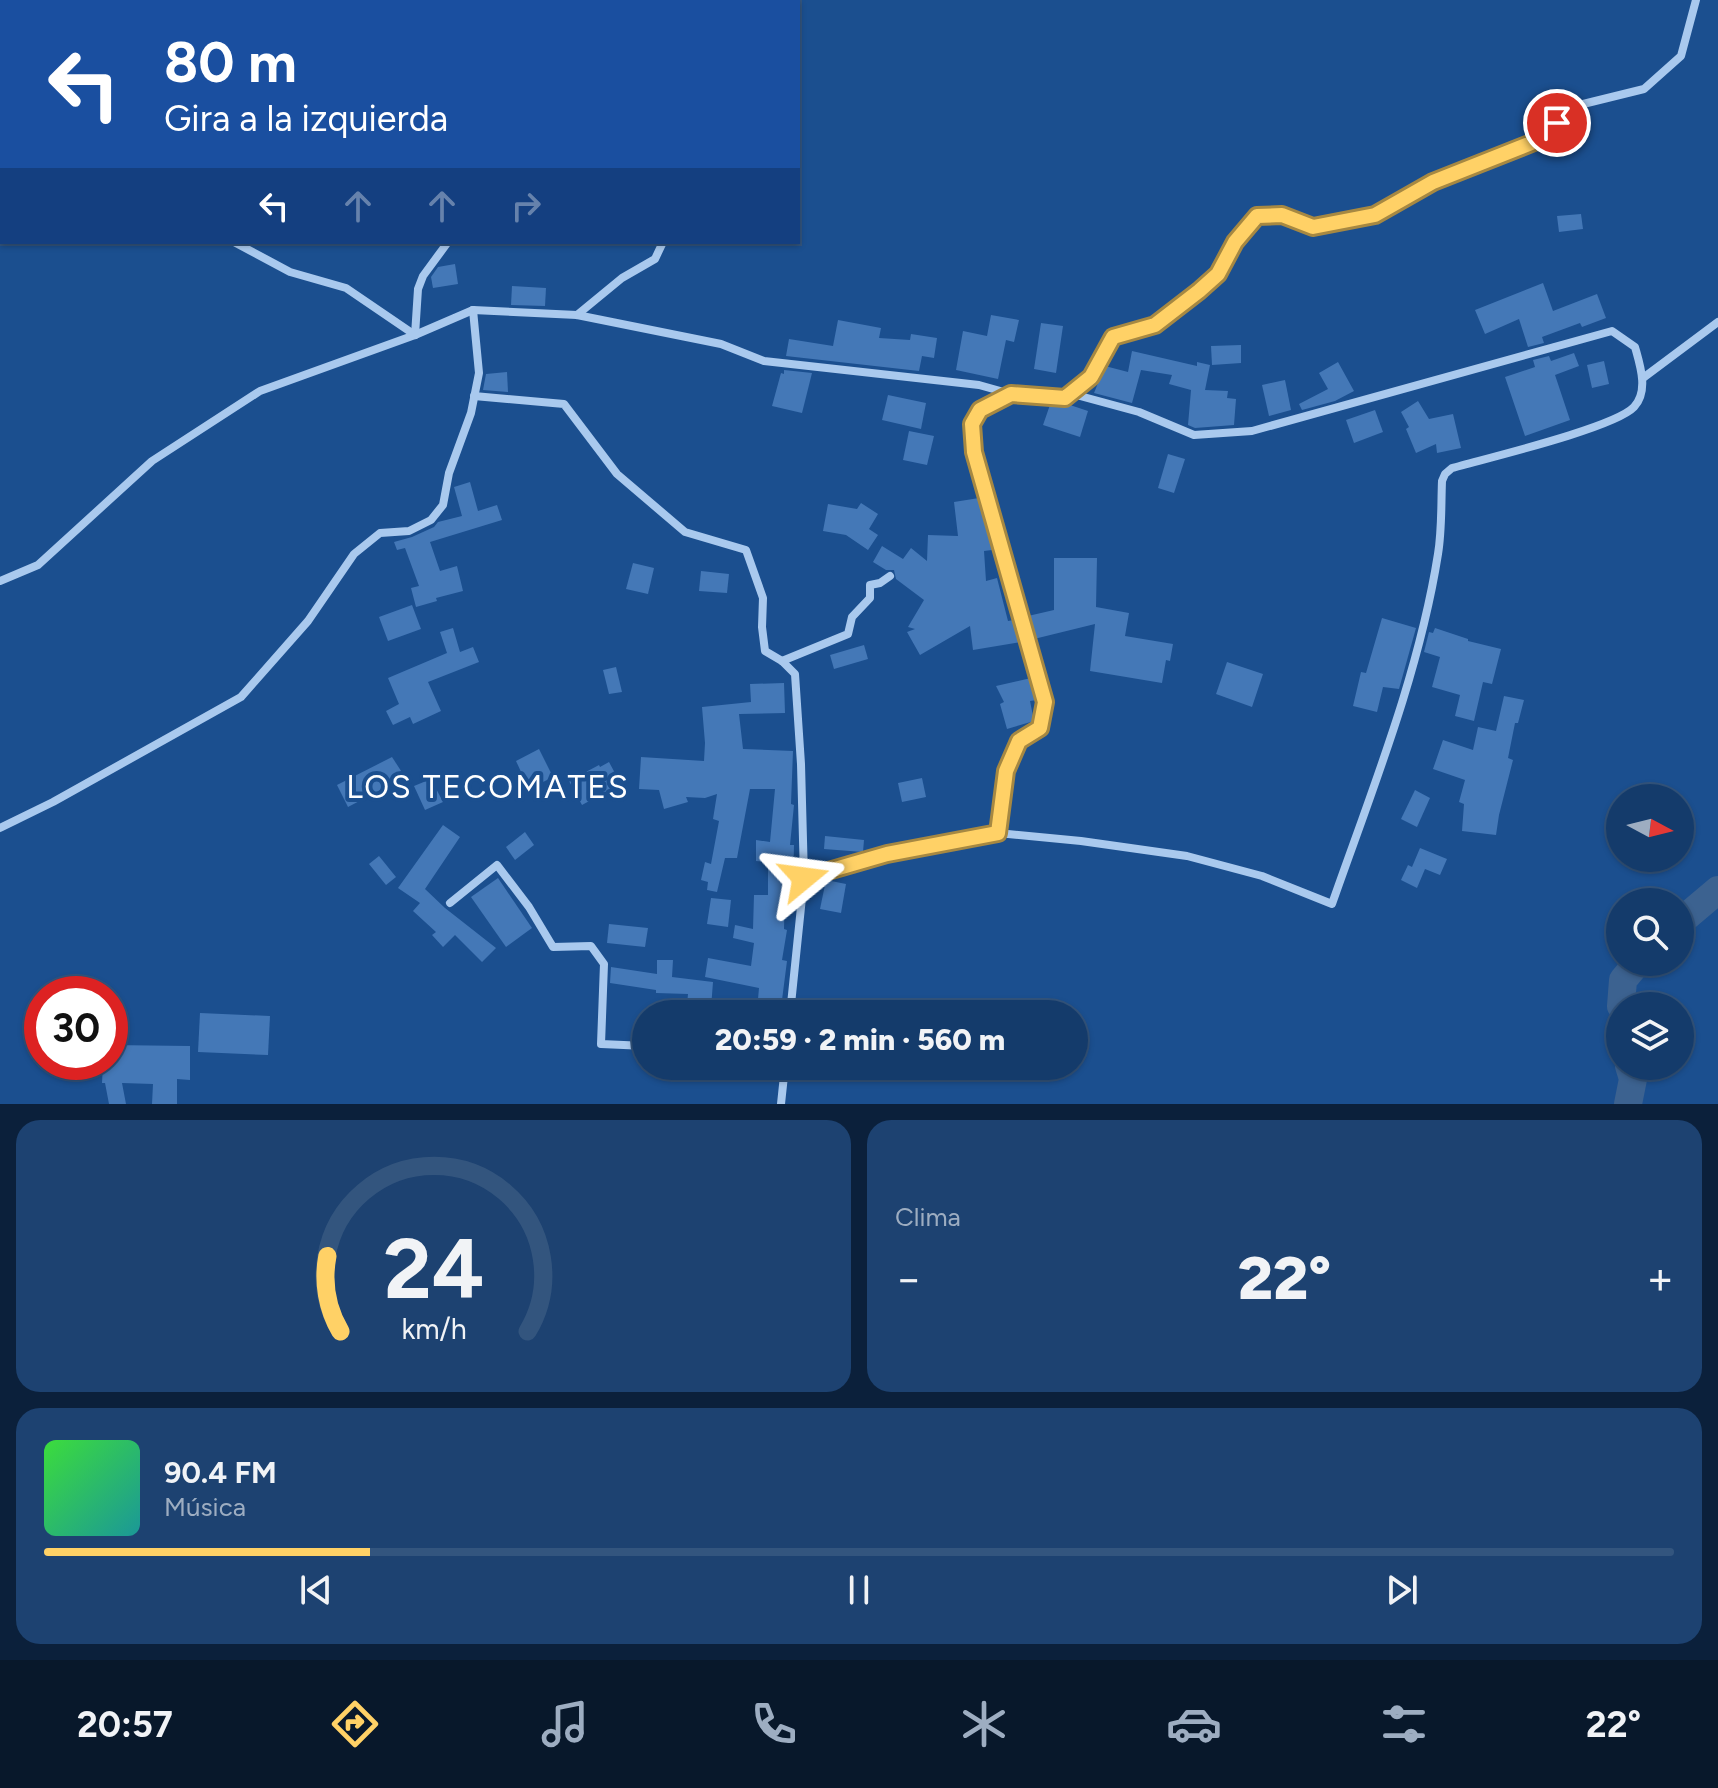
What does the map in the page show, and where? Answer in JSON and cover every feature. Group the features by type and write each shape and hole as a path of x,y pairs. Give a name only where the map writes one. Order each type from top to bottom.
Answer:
{"street":[{"path":"1065,398 1091,377 1113,337 1155,325 1218,274 1235,242 1257,216 1282,215 1313,227 1375,215 1433,182 1539,140 1575,106 1644,89 1681,56 1696,0"},
{"path":"238,244 290,272 346,288 415,335"},
{"path":"415,335 418,289 423,276 447,244"},
{"path":"577,315 622,278 655,259 662,244"},
{"path":"0,828 53,802 241,697 308,621 354,554 380,533 409,531 431,520 443,505 449,473 471,413 479,373 473,310"},
{"path":"0,581 38,565 152,461 260,391 415,335 473,310 577,315 721,344 764,361 979,385 1011,394 1065,398 1080,396 1139,412 1194,435 1252,431 1612,331 1635,347 1643,378 1639,398 1633,408 1609,422 1452,468 1445,474 1438,552 1424,621 1386,750 1332,904 1262,876 1187,856 998,833 887,854 804,878"},
{"path":"1643,378 1718,322"},
{"path":"998,833 1006,771 1019,741 1040,728 1045,702 974,452 972,424 980,410 1011,394"},
{"path":"474,396 564,404 617,474 685,532 746,550 763,598 765,651 782,661 795,674 804,878 791,1000"},
{"path":"782,661 848,634 852,617 870,598 870,585 890,576"},
{"path":"450,903 497,865 529,907 553,947 591,946 604,964 601,1044 632,1045"},
{"path":"781,1104 784,1080"}],"building":[{"path":"1581,214 1583,229 1559,232 1557,216"},
{"path":"455,264 458,284 433,288 431,277 438,267"},
{"path":"1543,283 1553,311 1597,294 1606,318 1582,327 1580,323 1542,337 1544,343 1528,347 1519,319 1485,334 1475,310"},
{"path":"512,286 546,288 545,306 511,305"},
{"path":"991,315 1019,320 1014,342 1006,340 998,379 956,370 963,331 987,336"},
{"path":"838,320 881,328 879,338 910,340 911,334 937,338 934,358 922,356 919,371 786,356 789,339 833,346"},
{"path":"1041,323 1063,326 1056,373 1034,369"},
{"path":"1241,345 1241,363 1212,365 1211,346"},
{"path":"1132,351 1197,366 1197,362 1210,365 1205,390 1228,391 1227,398 1236,399 1234,425 1195,428 1188,425 1191,390 1169,384 1172,375 1141,370 1132,403 1094,393 1105,366 1128,372"},
{"path":"1574,353 1579,366 1555,375 1570,420 1525,436 1505,377 1535,367 1533,360 1549,356 1551,361"},
{"path":"1604,361 1609,384 1592,388 1587,365"},
{"path":"1338,362 1354,391 1335,401 1302,410 1299,404 1328,389 1319,373"},
{"path":"784,370 812,373 802,413 772,406"},
{"path":"507,372 508,392 483,390 486,374"},
{"path":"1285,380 1291,410 1269,416 1262,385"},
{"path":"888,395 926,403 921,429 882,420"},
{"path":"1418,401 1429,419 1453,414 1461,448 1437,453 1436,444 1416,453 1401,412"},
{"path":"1051,402 1088,411 1080,437 1043,425"},
{"path":"1375,410 1383,432 1354,443 1346,420"},
{"path":"909,431 934,436 927,465 903,460"},
{"path":"1168,454 1185,459 1174,493 1158,488"},
{"path":"470,482 478,511 497,505 502,520 430,542 440,571 457,566 463,591 416,607 411,588 419,586 405,548 397,550 394,542 434,527 438,522 462,516 454,487"},
{"path":"979,498 992,550 984,551 986,581 997,578 1008,621 1014,620 1021,642 973,650 970,626 920,655 907,632 915,629 908,627 924,600 896,579 894,570 886,570 873,562 882,546 903,559 911,548 927,561 928,535 958,536 954,502"},
{"path":"861,503 878,514 869,529 878,535 868,550 846,535 823,531 828,504 857,509"},
{"path":"1054,558 1097,558 1096,607 1129,613 1125,636 1173,644 1162,683 1090,671 1095,624 1034,639 1028,616 1054,610"},
{"path":"633,563 654,568 648,594 626,589"},
{"path":"701,571 729,574 727,593 699,591"},
{"path":"412,605 421,629 388,641 379,617"},
{"path":"1382,618 1416,628 1399,689 1383,687 1377,712 1353,706 1361,672 1366,673"},
{"path":"453,628 460,652 473,647 479,662 428,682 441,711 413,724 410,717 393,725 386,711 399,704 388,678 447,653 440,632"},
{"path":"1435,628 1501,649 1492,684 1483,682 1474,721 1455,716 1460,695 1432,687 1440,657 1424,652 1429,632 1433,633"},
{"path":"864,645 868,659 834,669 830,655"},
{"path":"1227,662 1263,674 1252,707 1216,694"},
{"path":"616,667 622,692 609,694 603,670"},
{"path":"1031,678 1037,700 1030,701 1034,721 1007,729 1000,704 1004,702 996,686"},
{"path":"784,683 785,713 739,714 743,749 793,751 791,804 794,805 790,845 794,845 793,887 785,888 784,929 787,930 782,960 787,961 782,1000 758,999 759,988 705,977 708,958 751,966 754,943 733,938 735,925 753,929 754,895 768,895 768,862 756,861 756,840 770,842 775,789 750,789 737,858 725,858 717,892 707,890 708,882 701,880 705,862 711,864 719,821 713,819 717,794 705,798 686,797 688,802 664,809 659,790 639,789 641,757 704,761 702,707 751,702 750,684"},
{"path":"1504,696 1524,700 1518,723 1515,723 1508,758 1513,760 1496,835 1462,831 1464,804 1459,802 1465,780 1433,769 1443,740 1473,750 1478,727 1496,731"},
{"path":"539,749 553,777 529,789 516,761"},
{"path":"392,757 405,777 348,807 337,785"},
{"path":"609,762 616,775 608,779 613,788 582,805 569,781"},
{"path":"922,778 926,797 902,802 898,783"},
{"path":"431,779 443,802 425,810 414,786"},
{"path":"1415,790 1430,798 1417,827 1401,819"},
{"path":"443,825 460,837 425,889 496,948 482,962 455,935 443,947 432,935 436,932 413,911 420,903 398,888"},
{"path":"525,832 534,845 515,860 506,847"},
{"path":"825,836 864,840 863,852 824,849"},
{"path":"1420,848 1447,859 1440,875 1425,869 1417,888 1401,880 1408,865 1412,867"},
{"path":"379,856 396,877 386,885 369,864"},
{"path":"498,878 532,928 506,947 471,897"},
{"path":"826,880 846,884 841,913 820,909"},
{"path":"711,898 731,900 728,927 707,924"},
{"path":"609,924 648,928 645,947 607,943"},
{"path":"657,960 673,960 672,977 713,982 712,1000 687,1000 688,994 656,993 656,990 610,983 611,967 657,974"},
{"path":"200,1013 270,1016 268,1055 198,1052"},
{"path":"128,1045 190,1046 190,1080 177,1079 177,1104 152,1104 153,1084 122,1083 126,1104 109,1104 105,1083 102,1080 128,1080"}],"waterway":[{"path":"1694,910 1718,890"},
{"path":"1622,992 1626,976"},
{"path":"1628,1104 1633,1080"}],"district":[{"name":"LOS TECOMATES","path":"488,787"}],"route":[{"path":"804,878 887,854 998,833 1006,771 1019,741 1040,728 1045,702 974,452 972,424 980,410 1011,394 1065,398 1091,377 1113,337 1155,325 1218,274 1235,242 1257,216 1282,215 1313,227 1375,215 1433,182 1539,140 1557,123"}]}
